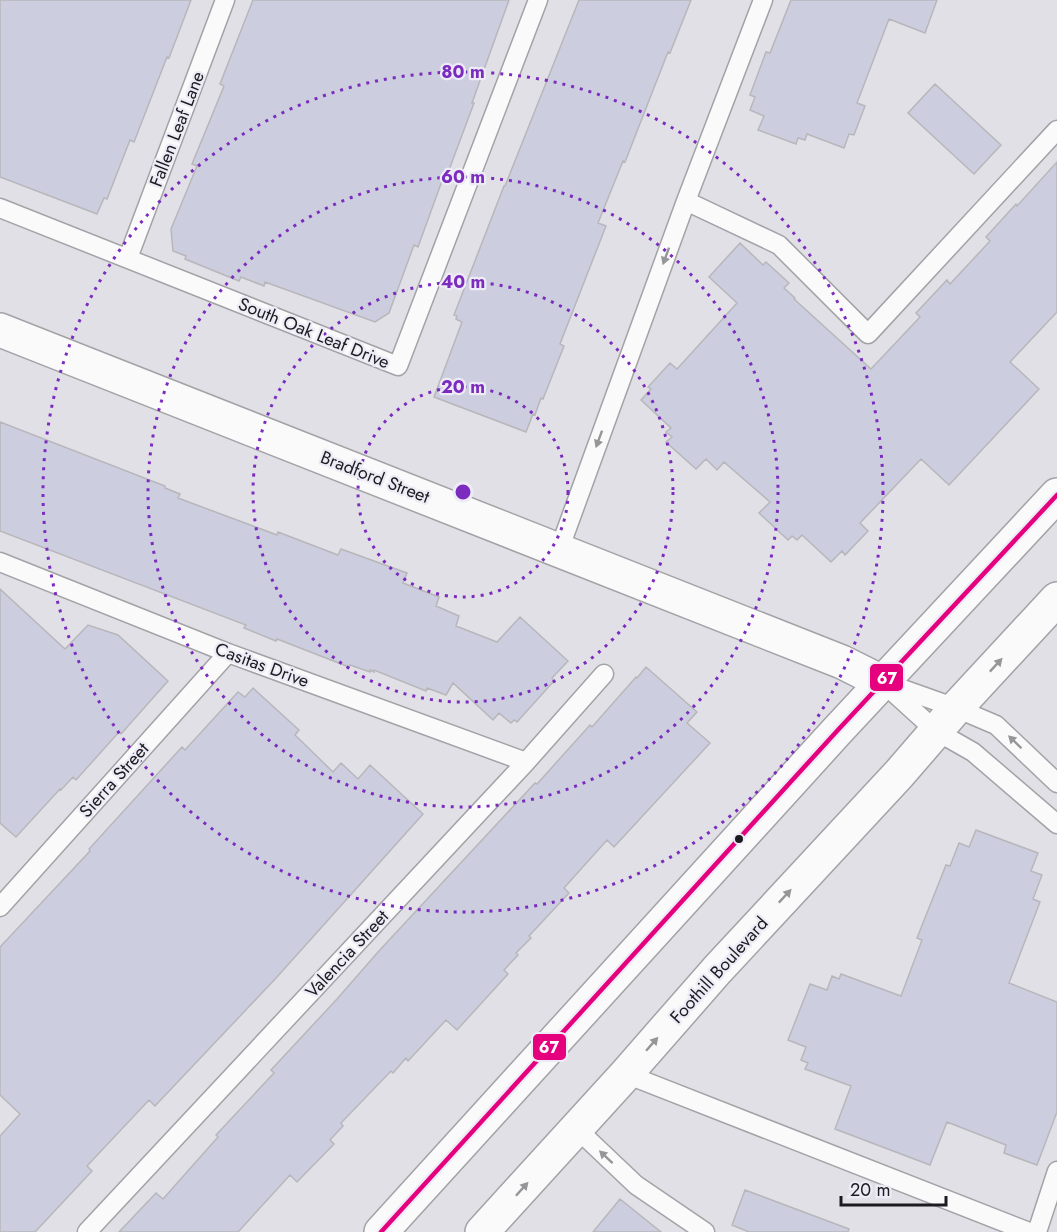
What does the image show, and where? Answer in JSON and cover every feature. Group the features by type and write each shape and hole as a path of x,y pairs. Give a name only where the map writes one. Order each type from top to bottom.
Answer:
{"main road":[{"name":"Bradford Street","path":"0,330 842,662 882,682"},
{"path":"381,1232 882,682 1057,495"},
{"name":"Foothill Boulevard","path":"482,1232 577,1129 717,970 899,774 1057,598"}],"lane":[{"name":"Fallen Leaf Lane","path":"128,258 225,0"},
{"name":"South Oak Leaf Drive","path":"0,208 398,366 538,0"},
{"path":"559,550 686,201 763,0"},
{"path":"686,201 779,245 868,334 1057,130"},
{"name":"Casitas Drive","path":"0,562 228,653 526,762"},
{"name":"Sierra Street","path":"0,907 228,653"},
{"name":"Valencia Street","path":"87,1232 526,762 604,674"},
{"path":"882,682 946,719 973,752 1057,824"},
{"path":"882,682 946,719 996,725 1057,783"},
{"path":"626,1074 1029,1232"},
{"path":"577,1129 636,1185 705,1232"},
{"path":"1037,1232 1057,1171"}],"building":[{"path":"0,0 191,0 134,142 130,140 107,199 104,198 97,214 0,177"},
{"path":"253,0 509,0 472,103 474,103 449,170 446,170 418,247 414,245 389,313 375,322 265,282 264,286 241,277 239,281 185,259 186,256 173,251 171,229 197,166 192,164 224,86 220,84"},
{"path":"579,0 691,0 598,223 606,226 560,344 564,346 543,399 541,398 526,432 434,397 462,322 454,315"},
{"path":"791,0 937,0 925,33 889,19 857,103 865,106 854,135 849,134 844,148 807,134 805,140 798,138 796,144 758,130 764,116 750,110 755,97 750,95 766,52 770,53"},
{"path":"935,84 1001,145 974,174 908,113"},
{"path":"1057,162 1057,312 1010,362 1039,389 949,485 921,459 860,523 868,531 845,555 842,551 831,562 802,535 797,540 792,536 788,540 759,513 770,502 724,462 717,470 706,459 696,469 666,442 672,437 666,432 671,428 641,400 651,389 648,387 670,363 677,369 737,303 709,277 740,243 763,265 766,262 789,283 784,288 794,299 871,369 920,317 916,313 947,280 950,284 990,241 986,237"},
{"path":"0,422 165,486 180,494 178,498 277,535 278,532 338,555 341,549 407,573 403,583 439,597 436,606 459,616 456,626 497,642 520,617 568,661 552,678 554,681 517,722 514,720 511,723 499,713 493,720 453,683 446,695 427,688 426,691 374,670 370,672 350,665 349,667 277,639 276,641 244,628 246,625 0,531"},
{"path":"0,589 65,649 88,625 118,635 168,681 121,734 119,732 76,780 73,777 60,789 16,837 0,823"},
{"path":"646,667 697,712 687,723 710,743 614,847 607,840 564,888 569,893 516,953 518,955 504,970 508,974 457,1030 446,1020 408,1061 406,1058 393,1073 391,1071 341,1123 343,1126 330,1140 334,1144 297,1182 290,1175 238,1232 119,1232 156,1193 163,1199 218,1137 216,1135 274,1073 271,1070 378,952"},
{"path":"253,688 299,730 295,735 333,772 341,763 358,779 370,765 423,814 277,977 155,1106 149,1100 87,1166 92,1171 35,1232 0,1232 0,1136 20,1114 0,1095 0,947 90,851 89,849 182,747 185,750 238,692 245,697"},
{"path":"976,830 1038,853 1031,871 1042,875 1033,899 1040,902 1009,983 1057,1002 1057,1112 1037,1165 1004,1153 1006,1145 947,1122 930,1165 835,1129 851,1086 805,1069 808,1063 801,1060 806,1047 788,1040 810,984 827,990 832,976 839,979 841,974 901,996 922,940 917,938 946,865 950,866 959,843 969,847"},
{"path":"745,1190 849,1229 848,1232 749,1232 732,1225"},
{"path":"620,1199 661,1232 593,1232"}],"transit line":[{"name":"67","path":"381,1232 837,731 1057,495"}]}
